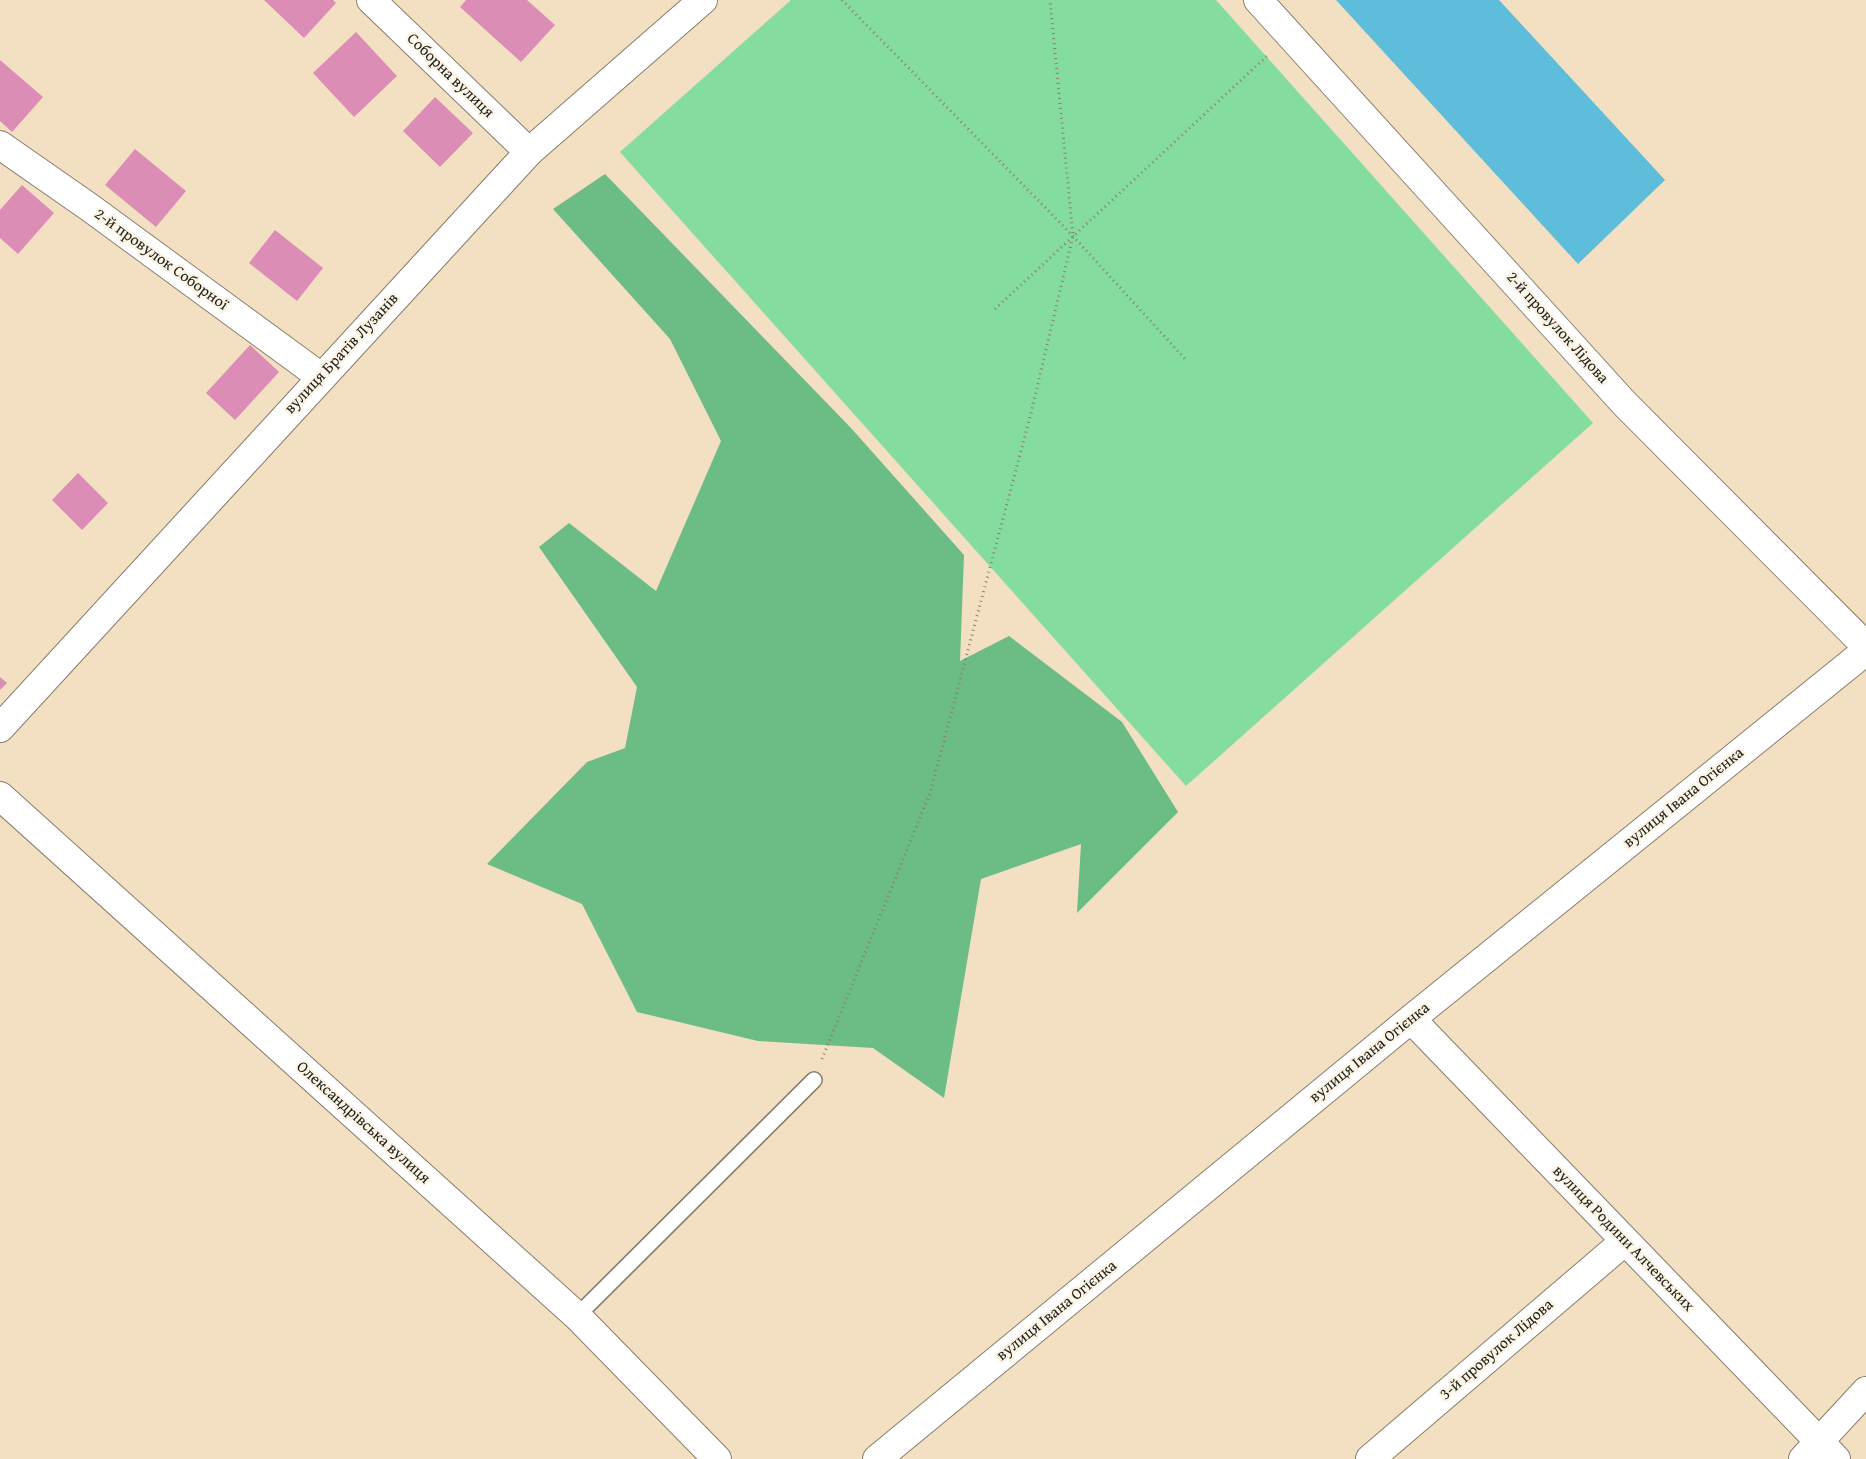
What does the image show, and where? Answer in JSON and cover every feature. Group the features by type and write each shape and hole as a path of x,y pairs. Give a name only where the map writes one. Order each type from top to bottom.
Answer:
{"street":[{"name":"Соборна вулиця","path":"372,0 529,152"},
{"name":"вулиця Братів Лузанів","path":"0,728 529,152 703,0"},
{"name":"2-й провулок Лідова","path":"1258,0 1624,402 1866,646"},
{"name":"2-й провулок Соборної","path":"0,144 89,206 321,377"},
{"name":"вулиця Івана Огієнка","path":"877,1459 1410,1020 1866,651"},
{"name":"Олександрівська вулиця","path":"0,796 577,1316 717,1459"},
{"name":"вулиця Родини Алчевських","path":"1410,1020 1625,1241 1819,1453"},
{"name":"3-й провулок Лідова","path":"1370,1459 1625,1241"},
{"path":"1819,1453 1866,1390"}],"lane":[{"path":"577,1316 814,1080"}],"path":[{"path":"842,0 1073,236 1186,360"},
{"path":"814,1080 930,793 1032,413 1073,236 1050,0"},
{"path":"995,309 1262,61"}],"green space":[{"path":"791,0 1216,0 1593,423 1186,786 620,152"},
{"path":"605,174 851,428 964,555 960,661 1009,636 1122,722 1178,812 1077,913 1081,844 981,879 944,1098 873,1048 758,1041 637,1012 582,904 487,864 587,762 625,748 637,687 539,547 569,523 656,591 721,441 670,339 553,209"}],"water":[{"path":"1336,0 1499,0 1665,180 1578,264"}],"building":[{"path":"264,0 333,0 336,3 304,38"},
{"path":"466,0 527,0 555,25 521,62 460,7"},
{"path":"356,32 397,76 354,117 313,73"},
{"path":"0,60 43,97 12,132 0,121"},
{"path":"435,97 473,133 440,167 403,131"},
{"path":"135,149 186,191 156,227 105,185"},
{"path":"22,185 54,213 18,254 0,238 0,210"},
{"path":"275,230 323,268 297,301 249,263"},
{"path":"250,345 279,372 235,420 206,393"},
{"path":"78,473 108,503 82,530 52,500"},
{"path":"0,677 7,683 0,690"}]}
